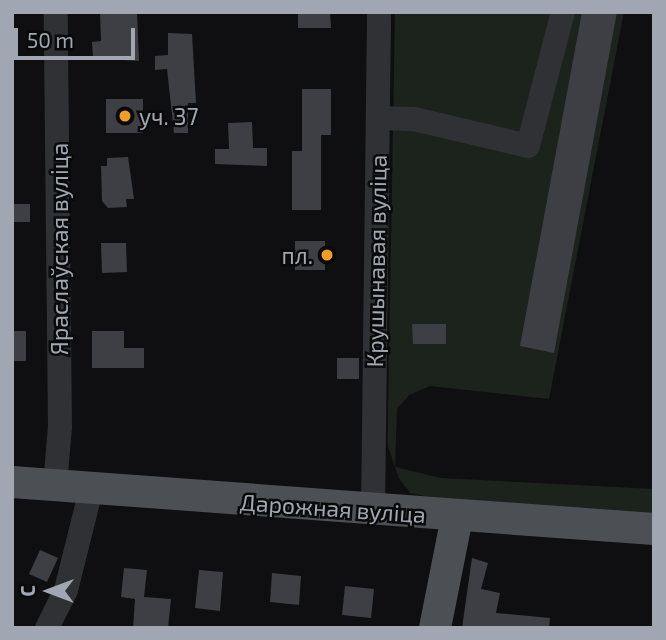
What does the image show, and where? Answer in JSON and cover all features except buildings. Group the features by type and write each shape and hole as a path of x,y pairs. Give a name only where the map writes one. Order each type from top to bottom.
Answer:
{"main road":[{"name":"Дарожная вуліца","path":"12,482 457,517 654,529"},
{"path":"435,628 457,517"}],"street":[{"name":"Яраслаўская вуліца","path":"55,485 60,427 56,12"},
{"name":"Крушынавая вуліца","path":"373,510 379,12"},
{"path":"378,118 414,119 528,146 563,12"},
{"path":"47,628 66,590 91,490"}],"shaded area":[{"path":"395,12 624,12 549,399 430,386 409,395 397,409 395,467 388,446 388,411"},
{"path":"395,467 441,478 654,489 654,515 424,496 410,493"}],"place":[{"name":"уч. 37","path":"125,116"},
{"name":"пл.","path":"327,255"}]}
